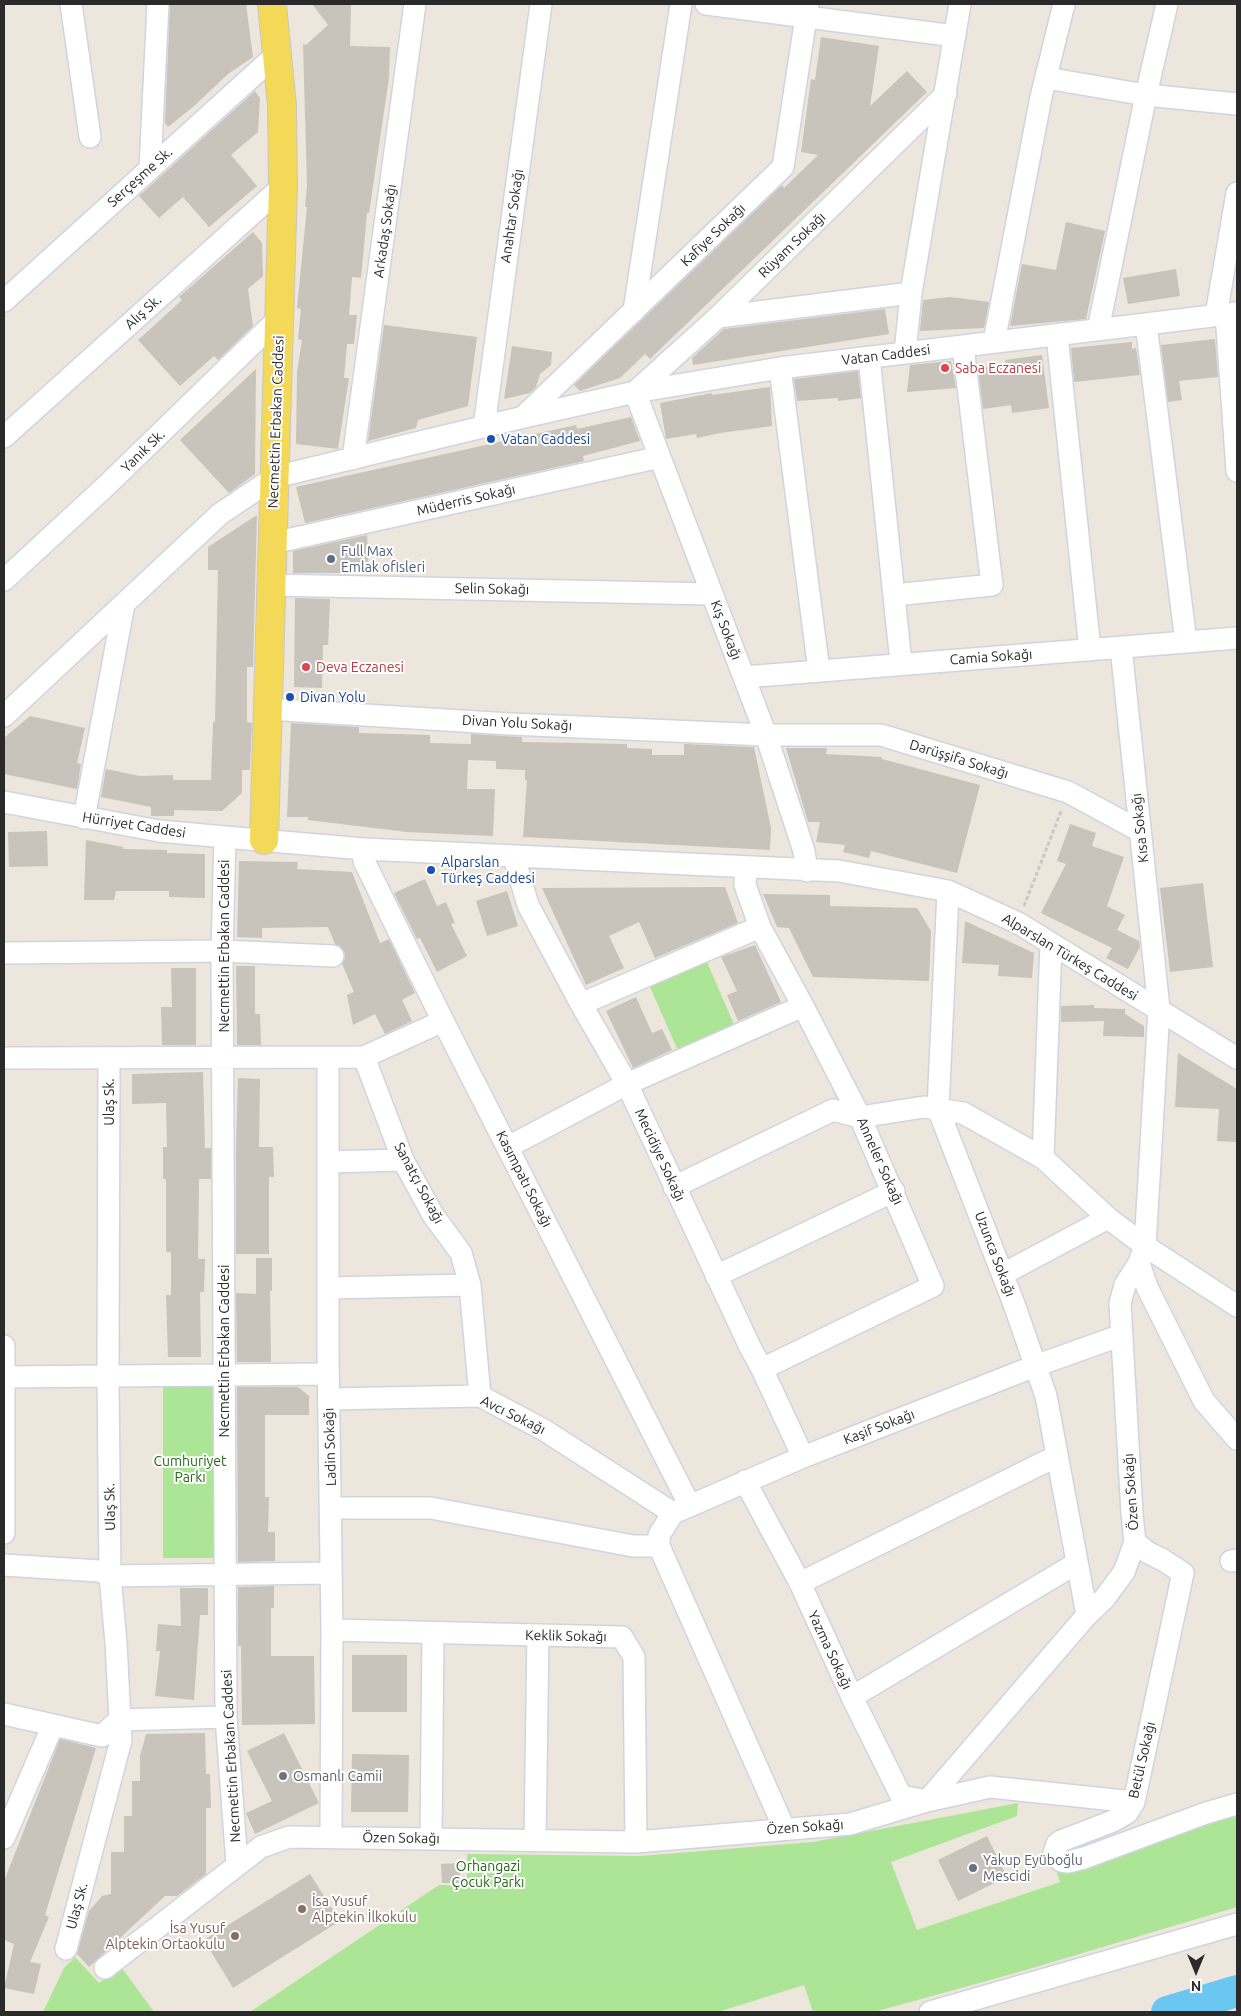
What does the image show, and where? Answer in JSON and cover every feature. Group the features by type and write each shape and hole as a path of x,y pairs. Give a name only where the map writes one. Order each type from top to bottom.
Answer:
{"main road":[{"name":"Necmettin Erbakan Caddesi","path":"264,840 283,186 282,106 272,4"}],"street":[{"path":"71,4 90,137"},
{"path":"150,168 158,4"},
{"name":"Arkadaş Sokağı","path":"353,458 415,4"},
{"name":"Anahtar Sokağı","path":"484,427 541,4"},
{"path":"634,311 681,4"},
{"path":"706,4 807,10 955,36"},
{"path":"905,353 911,293 960,4"},
{"path":"994,342 1046,78 1064,4"},
{"path":"1098,330 1146,95 1167,4"},
{"name":"Kafiye Sokağı","path":"524,417 783,167 807,10"},
{"name":"Serçeşme Sk.","path":"4,300 277,54"},
{"path":"1046,78 1146,95 1237,104"},
{"name":"Rüyam Sokağı","path":"635,392 718,317 946,94"},
{"name":"Alış Sk.","path":"4,437 283,186"},
{"path":"1237,194 1226,314 1237,471"},
{"path":"718,317 911,293"},
{"name":"Vatan Caddesi","path":"275,477 635,392 780,368 1226,314"},
{"name":"Yanık Sk.","path":"4,580 106,486 279,318"},
{"path":"1146,324 1186,642"},
{"path":"1056,335 1090,650"},
{"path":"894,595 992,585 963,346"},
{"path":"869,357 901,664"},
{"path":"780,368 819,671"},
{"name":"Kış Sokağı","path":"635,392 766,735 804,851 806,871"},
{"name":"Müderris Sokağı","path":"273,543 660,457"},
{"path":"4,716 220,514 275,477"},
{"name":"Selin Sokağı","path":"272,585 712,594"},
{"path":"84,818 124,604"},
{"name":"Camia Sokağı","path":"744,677 1237,638"},
{"name":"Kısa Sokağı","path":"1121,647 1159,1009 1142,1254"},
{"name":"Divan Yolu Sokağı","path":"268,709 510,724 766,735"},
{"name":"Darüşşifa Sokağı","path":"766,735 881,735 957,760 1068,792 1140,831"},
{"name":"Hürriyet Caddesi","path":"4,802 84,818 159,830 264,840"},
{"name":"Necmettin Erbakan Caddesi","path":"225,837 222,951 226,1717 237,1864"},
{"name":"Alparslan Türkeş Caddesi","path":"264,840 364,850 839,871 948,891 1018,923 1237,1058"},
{"name":"Kasımpatı Sokağı","path":"364,850 364,861 443,1021 508,1146 682,1510"},
{"name":"Mecidiye Sokağı","path":"514,857 528,905 581,1004 627,1084 803,1457"},
{"name":"Anneler Sokağı","path":"746,867 745,885 760,927 860,1117 894,1191 933,1286 762,1369"},
{"name":"Uzunca Sokağı","path":"948,891 938,1109 1003,1274 1046,1396 1087,1615"},
{"path":"581,1004 760,927"},
{"path":"1043,1158 1051,944"},
{"path":"4,953 222,951 334,956"},
{"path":"508,1146 627,1084 803,1006"},
{"path":"4,1058 364,1057 443,1021"},
{"name":"Ladin Sokağı","path":"328,1057 328,1399 332,1508 331,1837"},
{"name":"Sanatçı Sokağı","path":"364,1057 403,1160 433,1215 461,1253 470,1285 480,1396"},
{"name":"Ulaş Sk.","path":"66,1949 121,1740 110,1576 108,1376 109,1058"},
{"path":"674,1186 833,1110 860,1117 924,1107 964,1113 1043,1158 1108,1218 1142,1254 1237,1306"},
{"path":"328,1162 403,1160"},
{"path":"716,1276 894,1191"},
{"path":"1003,1274 1108,1218"},
{"path":"1142,1254 1147,1287 1204,1401 1237,1439"},
{"name":"Özen Sokağı","path":"105,1968 237,1864 261,1847 289,1837 636,1842 784,1828 850,1824 927,1801 1087,1615 1104,1599 1124,1572 1135,1542 1120,1303 1125,1285 1142,1254"},
{"path":"328,1288 470,1285"},
{"name":"Kaşif Sokağı","path":"682,1510 803,1457 1035,1366 1122,1336"},
{"path":"4,1346 4,1522"},
{"path":"4,1377 328,1374"},
{"name":"Avcı Sokağı","path":"328,1399 480,1396 544,1430 682,1510"},
{"path":"800,1583 1056,1456"},
{"name":"Yazma Sokağı","path":"745,1481 800,1583 852,1697 901,1796 927,1801"},
{"path":"332,1508 431,1508 633,1546 659,1546"},
{"path":"682,1510 660,1535 659,1546 784,1828"},
{"name":"Betül Sokağı","path":"1135,1542 1147,1552 1183,1573 1134,1802 1127,1813 1113,1821 1056,1844 1054,1853 1061,1861 1068,1862 1084,1858 1237,1804"},
{"path":"852,1697 1076,1563"},
{"path":"4,1565 99,1571 110,1576 331,1573"},
{"name":"Keklik Sokağı","path":"332,1630 622,1637 634,1657 636,1842"},
{"path":"432,1839 433,1632"},
{"path":"535,1840 538,1635"},
{"path":"4,1714 102,1736 119,1720 226,1717"},
{"path":"4,1838 53,1725"},
{"path":"927,1801 990,1787 1134,1802"},
{"path":"930,2012 1237,1924"}],"path":[{"path":"1018,923 1068,792"}],"green space":[{"path":"707,962 736,1029 679,1053 650,987"},
{"name":"Cumhuriyet Parkı","path":"216,1380 217,1558 163,1558 163,1381"},
{"name":"Orhangazi Çocuk Parkı","path":"1018,1803 1017,1816 891,1862 917,1930 1060,1882 1057,1873 1237,1810 1237,1907 1019,1972 874,2012 813,2012 804,1985 718,2012 250,2012 439,1885 467,1886 467,1854 640,1856 813,1842"},
{"path":"75,1957 99,1983 122,1968 154,2012 43,2012 64,1968"}],"building":[{"path":"170,4 246,4 253,57 228,74 193,107 168,127 165,123"},
{"path":"312,4 351,4 350,46 390,47 389,78 369,213 367,213 361,278 352,277 349,315 357,315 354,344 347,344 344,378 349,378 338,449 296,444 297,372 302,340 298,339 301,309 297,308 307,207 305,207 307,186 303,44 306,45 328,25"},
{"path":"821,37 879,46 870,106 907,71 927,92 650,359 645,354 620,378 580,391 574,385 782,185 784,188 818,155 801,152 811,79 815,80"},
{"path":"255,91 260,98 258,132 231,155 257,186 209,227 183,197 159,218 139,196"},
{"path":"1066,222 1105,231 1086,319 1010,326 1022,264 1056,270"},
{"path":"253,232 262,243 263,276 248,289 253,326 218,360 214,356 180,386 138,340 182,300 179,297"},
{"path":"1176,269 1180,296 1128,304 1123,278"},
{"path":"950,297 989,302 984,328 920,331 923,300"},
{"path":"885,309 889,334 693,365 692,358 724,329"},
{"path":"384,325 477,337 468,406 418,420 416,428 368,441"},
{"path":"1215,339 1218,377 1179,381 1182,400 1168,402 1161,345"},
{"path":"1132,342 1132,349 1136,348 1140,375 1074,382 1071,348"},
{"path":"512,346 552,352 551,365 540,374 536,387 530,393 504,399"},
{"path":"1042,355 1049,408 1012,413 1011,405 983,409 978,368 1006,364 1005,360"},
{"path":"951,361 956,388 907,392 910,365"},
{"path":"256,369 255,474 229,493 180,440"},
{"path":"858,371 861,398 838,401 838,398 797,401 794,379"},
{"path":"770,387 772,426 697,438 696,434 666,439 660,403 712,393 712,395"},
{"path":"631,417 640,441 583,456 584,461 305,523 296,487 576,425 577,429"},
{"path":"257,515 253,667 247,667 247,722 252,723 250,770 242,770 242,793 222,811 174,810 174,816 151,816 151,807 101,797 106,769 140,776 173,775 173,780 211,780 213,722 215,722 218,570 208,570 208,547"},
{"name":"Full Max Emlak ofisleri","path":"367,535 369,573 293,573 293,551"},
{"path":"295,598 330,599 328,645 323,645 322,688 294,687"},
{"path":"30,716 85,728 77,763 81,764 77,789 4,774 4,738"},
{"path":"291,723 359,727 359,733 430,735 430,743 471,744 471,734 522,737 522,742 627,744 627,748 652,749 652,755 684,755 684,744 754,747 771,828 770,850 523,837 527,780 525,780 525,770 496,769 496,761 468,760 467,789 495,789 493,836 407,832 308,820 308,817 287,817"},
{"path":"786,748 827,748 826,754 882,757 882,759 980,785 957,873 871,851 869,858 843,852 845,845 816,842 820,822 808,822"},
{"path":"1070,824 1096,833 1092,846 1124,857 1107,906 1125,915 1117,930 1139,941 1140,947 1128,969 1106,958 1112,948 1041,913 1066,864 1057,861"},
{"path":"47,831 48,866 9,867 8,832"},
{"path":"86,840 123,847 123,849 167,850 167,853 205,854 205,898 169,897 169,891 116,891 114,900 84,900"},
{"path":"239,861 298,862 297,869 352,872 380,943 389,939 415,993 402,1000 412,1021 385,1034 375,1014 353,1025 347,995 354,992 342,964 345,957 344,951 335,944 328,927 262,928 262,938 237,937"},
{"path":"425,879 437,906 446,902 455,923 451,924 467,956 437,972 420,938 417,939 394,893"},
{"path":"1203,883 1213,967 1170,972 1160,888"},
{"path":"725,887 738,923 655,958 639,922 609,936 624,968 586,985 542,888"},
{"path":"507,891 518,926 487,936 476,901"},
{"path":"763,894 830,895 830,906 917,908 931,931 929,981 813,977 789,928 777,927"},
{"path":"965,921 1034,953 1032,978 998,976 999,965 962,963"},
{"path":"755,945 781,1002 738,1021 727,995 737,991 721,957"},
{"path":"236,966 255,966 255,1014 260,1014 261,1045 237,1045"},
{"path":"171,968 196,968 196,1045 162,1045 161,1007 172,1007"},
{"path":"636,997 652,1033 662,1029 672,1050 633,1068 606,1011"},
{"path":"1094,1005 1094,1008 1125,1009 1125,1014 1144,1026 1144,1037 1103,1036 1104,1021 1061,1022 1061,1006"},
{"path":"1178,1053 1237,1089 1237,1142 1217,1141 1219,1109 1175,1107"},
{"path":"203,1072 205,1148 211,1148 211,1179 199,1179 198,1259 205,1259 204,1292 200,1292 201,1357 168,1357 166,1295 171,1295 171,1252 166,1252 166,1179 163,1179 163,1147 167,1147 166,1103 132,1104 132,1074"},
{"path":"238,1078 260,1079 259,1147 273,1147 274,1177 269,1177 269,1254 236,1254"},
{"path":"256,1258 272,1258 272,1291 270,1291 271,1362 237,1362 236,1293 256,1294"},
{"path":"237,1387 298,1387 309,1396 309,1415 265,1415 265,1497 269,1497 268,1532 275,1532 275,1561 238,1562"},
{"path":"274,1586 274,1608 271,1608 271,1656 314,1656 315,1724 242,1725 241,1646 238,1646 238,1587"},
{"path":"180,1588 208,1588 208,1615 200,1615 194,1700 155,1696 160,1651 156,1651 158,1624 181,1626"},
{"path":"352,1655 407,1655 407,1712 352,1712"},
{"path":"205,1733 206,1774 210,1774 211,1808 206,1808 206,1874 177,1896 165,1896 89,1967 77,1954 89,1911 102,1896 111,1894 111,1852 124,1852 124,1816 132,1816 132,1781 140,1781 140,1756 146,1734"},
{"name":"Osmanlı Camii","path":"284,1733 319,1803 255,1834 246,1813 272,1801 247,1751"},
{"path":"60,1739 96,1748 45,1915 49,1917 30,1962 41,1964 34,1994 4,1988 14,1944 4,1940 4,1881"},
{"path":"352,1754 409,1755 408,1812 351,1812"},
{"name":"Yakup Eyüboğlu Mescidi","path":"987,1836 1007,1877 958,1901 938,1860"},
{"path":"460,1863 460,1883 442,1883 441,1864"},
{"path":"310,1874 340,1921 233,1988 204,1940"}],"waterway":[{"path":"1167,2012 1237,1991"}],"place":[{"name":"Saba Eczanesi","path":"945,368"},
{"name":"Vatan Caddesi","path":"491,439"},
{"name":"Full Max Emlak ofisleri","path":"331,559"},
{"name":"Deva Eczanesi","path":"306,667"},
{"name":"Divan Yolu","path":"290,697"},
{"name":"Alparslan Türkeş Caddesi","path":"431,870"},
{"name":"Osmanlı Camii","path":"283,1776"},
{"name":"Yakup Eyüboğlu Mescidi","path":"973,1868"},
{"name":"İsa Yusuf Alptekin İlkokulu","path":"302,1909"},
{"name":"İsa Yusuf Alptekin Ortaokulu","path":"235,1936"}]}
